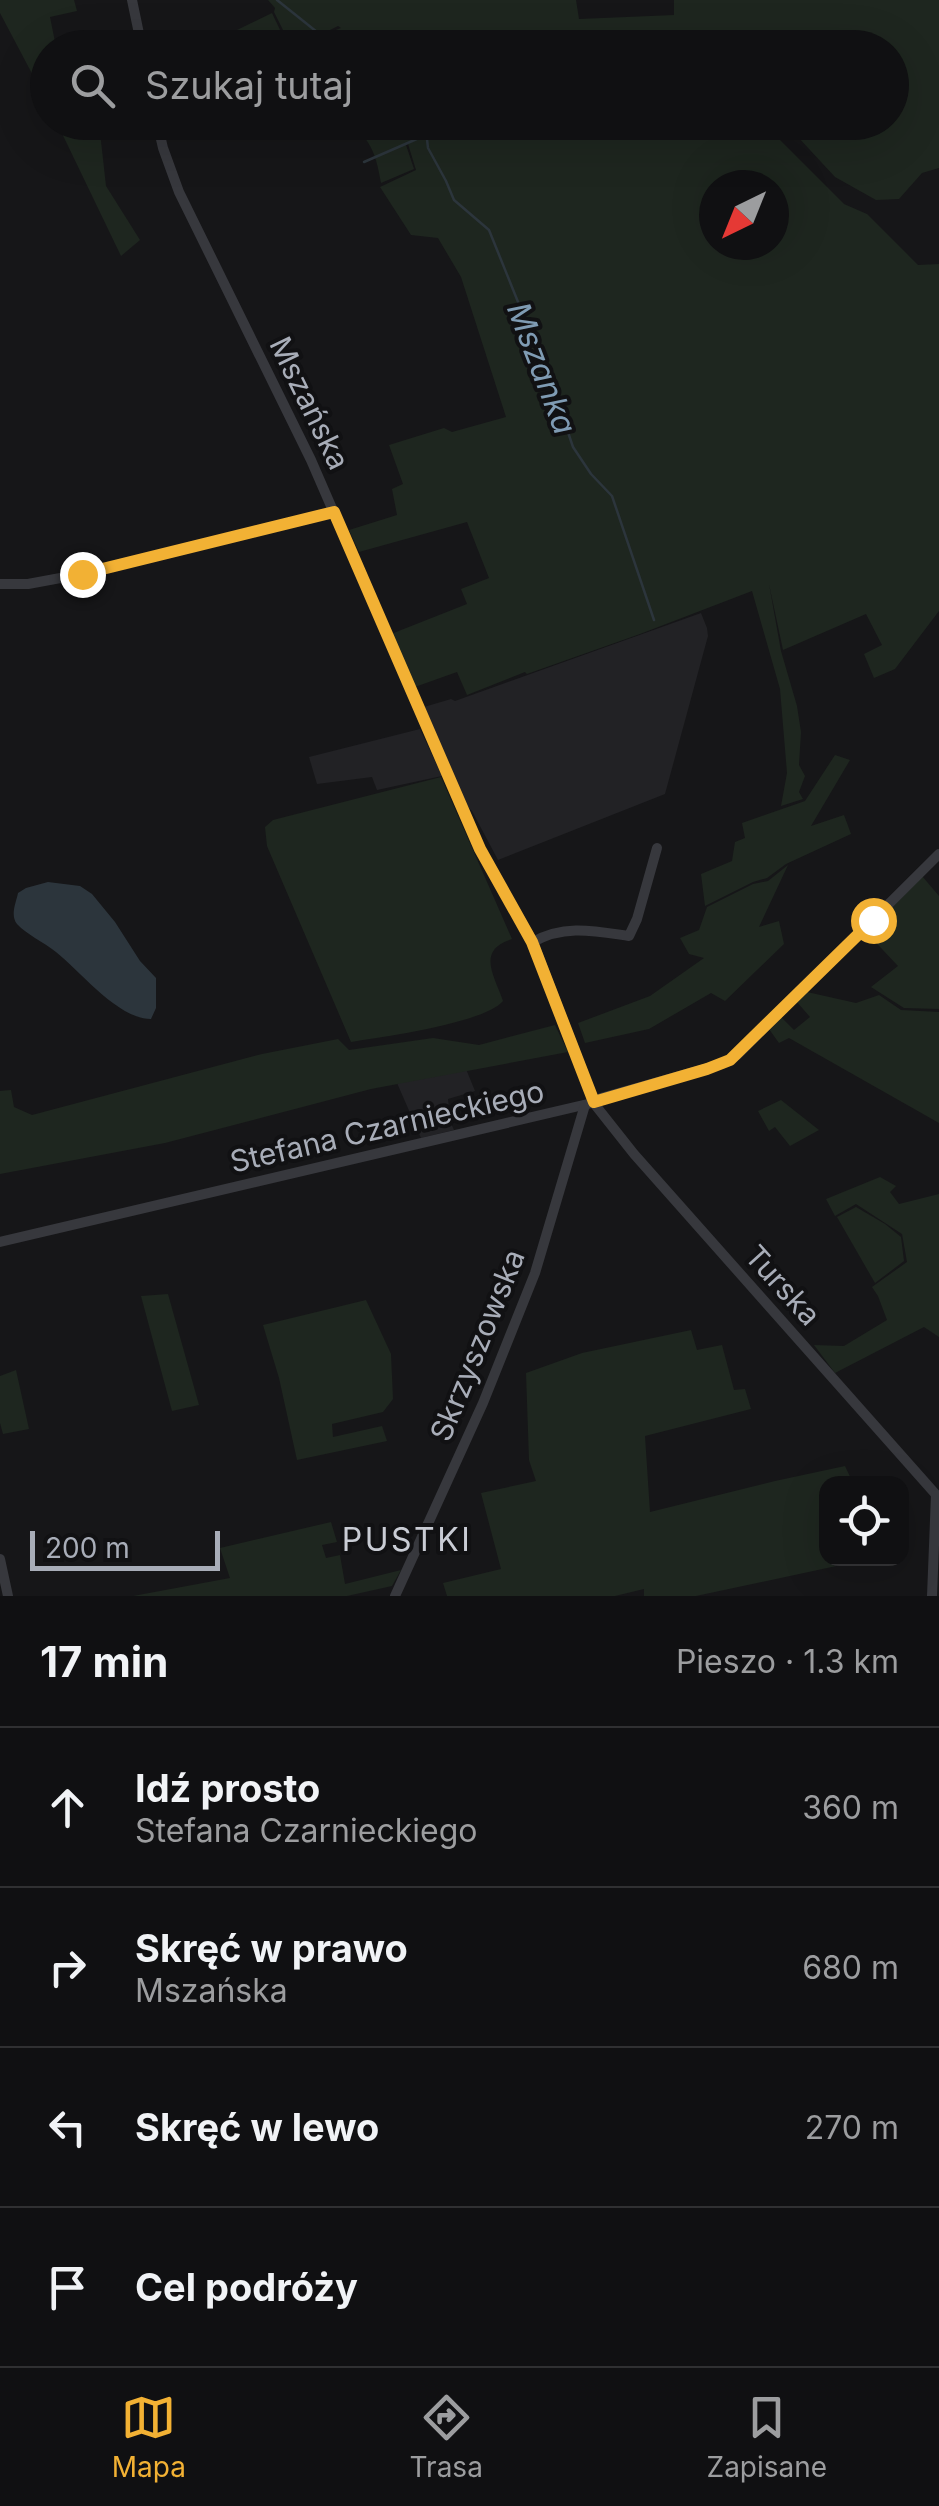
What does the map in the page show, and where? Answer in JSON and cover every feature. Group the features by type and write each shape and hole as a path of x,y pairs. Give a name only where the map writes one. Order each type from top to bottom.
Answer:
{"street":[{"path":"132,0 138,30"},
{"name":"Mszańska","path":"160,140 179,192 311,460 480,849 532,942 589,1088"},
{"path":"0,584 28,584 82,574 334,512"},
{"path":"532,942 562,930 628,936 637,920 657,848"},
{"name":"Stefana Czarnieckiego","path":"0,1242 590,1103 730,1060 939,854"},
{"name":"Turska","path":"589,1088 590,1103 938,1497"},
{"name":"Skrzyszowska","path":"395,1596 483,1403 535,1273 590,1103"},
{"path":"932,1596 938,1497"},
{"path":"0,1558 8,1596"}],"shaded area":[{"path":"0,0 74,0 77,11 50,17 53,30 30,30 30,70 0,13"},
{"path":"268,0 576,0 579,19 674,15 674,0 939,0 939,168 922,173 899,199 876,200 835,177 801,140 909,140 909,30 336,30 341,28 338,26 330,30 283,30"},
{"path":"272,13 280,30 237,30"},
{"path":"65,140 101,140 106,186 140,240 121,256"},
{"path":"366,140 780,140 844,204 867,214 918,265 939,264 939,611 895,669 874,678 864,654 882,645 866,614 783,650 769,584 781,651 797,706 801,732 799,765 805,776 799,792 803,799 781,806 787,773 780,689 752,591 467,695 457,672 412,688 391,634 467,604 461,589 489,578 467,522 359,552 349,530 397,515 392,489 403,484 389,445 444,428 452,432 506,417 461,277 438,238 411,235 380,187 416,170 408,144 414,169 381,183"},
{"path":"701,613 708,636 665,794 498,860 466,805 424,707 455,701"},
{"path":"420,729 442,776 377,790 372,777 317,784 309,757"},
{"path":"835,755 850,760 811,826 844,815 851,834 705,906 701,874 732,861 735,842 745,838 742,823 805,801"},
{"path":"441,777 512,939 494,950 491,957 492,973 503,1001 493,1009 455,1022 351,1042 267,846 265,827 273,820"},
{"path":"788,865 759,927 779,921 784,944 725,1001 711,993 649,1029 585,1043 578,1023 650,996 704,958 689,954 680,938 699,930 707,907 753,884 768,881"},
{"path":"922,876 939,896 939,1009 904,1008 871,987 898,966 866,932"},
{"path":"48,882 80,886 92,894 115,922 156,978 156,1008 151,1019 138,1017 113,1003 56,952 17,924 14,913 18,893"},
{"path":"807,992 856,1003 879,995 901,1010 939,1012 939,1123 789,1038 779,1043 769,1029 780,1016 794,1030 810,1017 797,1002"},
{"path":"555,1025 568,1052 371,1089 165,1143 0,1174 0,1091 11,1090 14,1107 32,1115 262,1054 338,1039 349,1050 433,1038 479,1045"},
{"path":"466,1069 475,1091 448,1099 449,1108 445,1110 454,1130 421,1138 397,1083"},
{"path":"781,1100 819,1130 790,1146 775,1127 769,1131 758,1111"},
{"path":"880,1177 896,1186 890,1192 899,1204 939,1194 939,1337 924,1327 835,1373 814,1345 844,1346 887,1320 872,1287 907,1262 902,1234 856,1204 835,1216 826,1199"},
{"path":"856,1207 901,1237 904,1261 875,1283 837,1217"},
{"path":"168,1294 199,1405 172,1411 141,1296"},
{"path":"366,1300 391,1354 393,1399 383,1412 332,1424 333,1437 382,1426 387,1441 297,1460 263,1325"},
{"path":"691,1330 697,1350 722,1345 734,1390 745,1389 751,1409 645,1436 650,1512 845,1466 850,1476 819,1476 819,1566 836,1566 696,1596 644,1596 644,1589 615,1596 447,1596 443,1583 501,1569 481,1493 536,1481 529,1460 526,1373 582,1353"},
{"path":"16,1370 29,1429 3,1434 0,1376"},
{"path":"331,1522 337,1542 322,1545 326,1558 340,1555 345,1584 401,1570 392,1586 347,1596 133,1596 230,1578 220,1548"}],"waterway":[{"name":"Mszanka","path":"277,0 314,30"},
{"path":"364,162 415,140"},
{"name":"Mszanka","path":"427,140 454,200 489,230 573,447 612,496 654,620"}],"district":[{"name":"PUSTKI","path":"407,1539"}],"route":[{"path":"82,574 334,512 480,849 532,942 594,1102 730,1060 873,920"}]}
